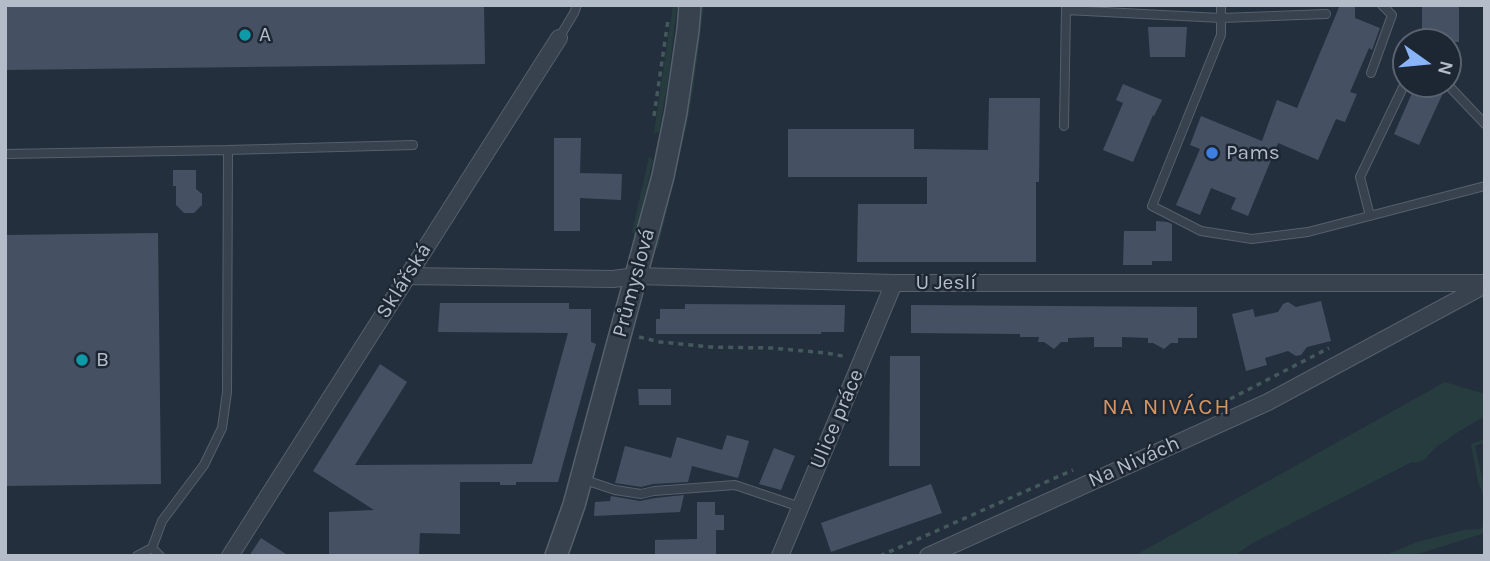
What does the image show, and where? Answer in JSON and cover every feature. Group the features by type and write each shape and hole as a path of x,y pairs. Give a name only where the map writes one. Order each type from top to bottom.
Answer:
{"street":[{"name":"Průmyslová","path":"556,556 574,505 663,176 685,55 690,5"},
{"name":"Sklářská","path":"230,556 559,38"},
{"name":"U Jeslí","path":"407,276 613,279 636,276 894,283 1485,284"},
{"name":"Ulice práce","path":"780,556 894,283"},
{"name":"Na Nivách","path":"928,556 1268,402 1485,284"}],"lane":[{"name":"Sklářská","path":"559,38 577,5"},
{"path":"1221,5 1221,35 1152,206 1201,230 1252,239 1308,232 1485,186"},
{"path":"1371,73 1392,15 1382,5"},
{"path":"1064,126 1066,8 1221,18 1326,14"},
{"path":"1370,216 1360,177 1398,98"},
{"path":"1460,98 1485,124"},
{"path":"5,154 413,145"},
{"path":"137,556 152,548 162,521 204,465 222,428 227,392 228,150"},
{"path":"581,479 615,490 641,494 735,485 800,507"},
{"path":"152,548 160,556"}],"path":[{"path":"654,117 668,19"},
{"path":"638,336 660,342 710,347 771,348 827,353 849,358"},
{"path":"880,556 964,519"}],"green space":[{"path":"673,5 677,5 669,74 659,132 654,133"},
{"path":"699,5 704,5 687,124 658,248 655,248 671,175"},
{"path":"649,157 653,160 636,236 632,232"},
{"path":"1445,382 1485,394 1485,416 1435,448 1424,460 1412,462 1251,544 1234,556 1134,556"},
{"path":"1485,439 1485,442 1475,446 1485,500 1478,482 1471,444"},
{"path":"1485,524 1485,533 1412,556 1383,556 1417,542 1464,530 1480,529"}],"building":[{"name":"A","path":"5,5 484,5 485,64 5,70"},
{"path":"1340,5 1355,5 1355,18 1380,28 1350,92 1357,94 1345,122 1336,119 1318,160 1278,143 1248,216 1231,209 1236,198 1211,188 1200,215 1176,205 1200,149 1190,145 1201,116 1262,141 1277,100 1297,108"},
{"path":"1422,5 1459,5 1459,28 1422,28"},
{"path":"1148,27 1187,27 1185,57 1150,57"},
{"path":"1123,84 1162,100 1133,162 1103,150 1123,103 1116,100"},
{"path":"989,98 1040,98 1036,262 857,262 858,204 927,204 927,177 788,177 788,129 914,129 914,149 988,150"},
{"path":"1410,98 1441,98 1419,145 1394,134"},
{"path":"554,138 581,138 580,173 622,174 621,200 580,198 580,231 554,231"},
{"path":"173,170 196,170 196,189 202,194 202,205 194,213 184,213 176,205"},
{"path":"1156,221 1172,224 1172,261 1152,261 1152,265 1123,265 1124,231 1156,231"},
{"name":"B","path":"158,233 161,484 5,486 5,235"},
{"path":"1321,301 1331,341 1307,347 1301,355 1296,356 1288,351 1265,358 1267,365 1246,371 1232,314 1253,309 1255,317 1278,312 1283,304 1288,302 1296,307"},
{"path":"440,303 569,303 569,309 591,309 591,342 596,344 558,482 516,482 516,485 500,485 500,482 460,482 460,534 420,533 419,556 329,556 329,512 374,510 313,471 380,364 407,382 355,465 532,464 568,333 438,332"},
{"path":"685,304 845,305 844,332 656,334 656,319 660,319 660,309 685,309"},
{"path":"911,305 1197,307 1197,338 1178,338 1178,343 1171,343 1164,349 1148,343 1148,338 1122,337 1122,347 1094,347 1094,337 1068,338 1068,342 1061,342 1054,349 1044,342 1038,342 1039,337 1020,337 1020,334 911,333"},
{"path":"890,356 920,356 920,466 889,466"},
{"path":"638,389 671,389 671,405 639,405"},
{"path":"727,435 749,441 738,478 692,466 688,482 641,487 615,483 625,446 671,458 677,437 722,450"},
{"path":"774,448 795,456 781,490 759,484"},
{"path":"931,484 942,513 831,552 821,523"},
{"path":"684,495 680,512 594,516 595,502 610,501 611,496 640,501"},
{"path":"697,502 715,502 715,515 724,515 724,530 716,530 716,556 655,556 655,540 697,539"},
{"path":"261,538 289,556 249,556"}],"place":[{"name":"A","path":"245,35"},
{"name":"Pams","path":"1212,153"},
{"name":"B","path":"82,360"}],"district":[{"name":"NA NIVÁCH","path":"1167,407"}]}
